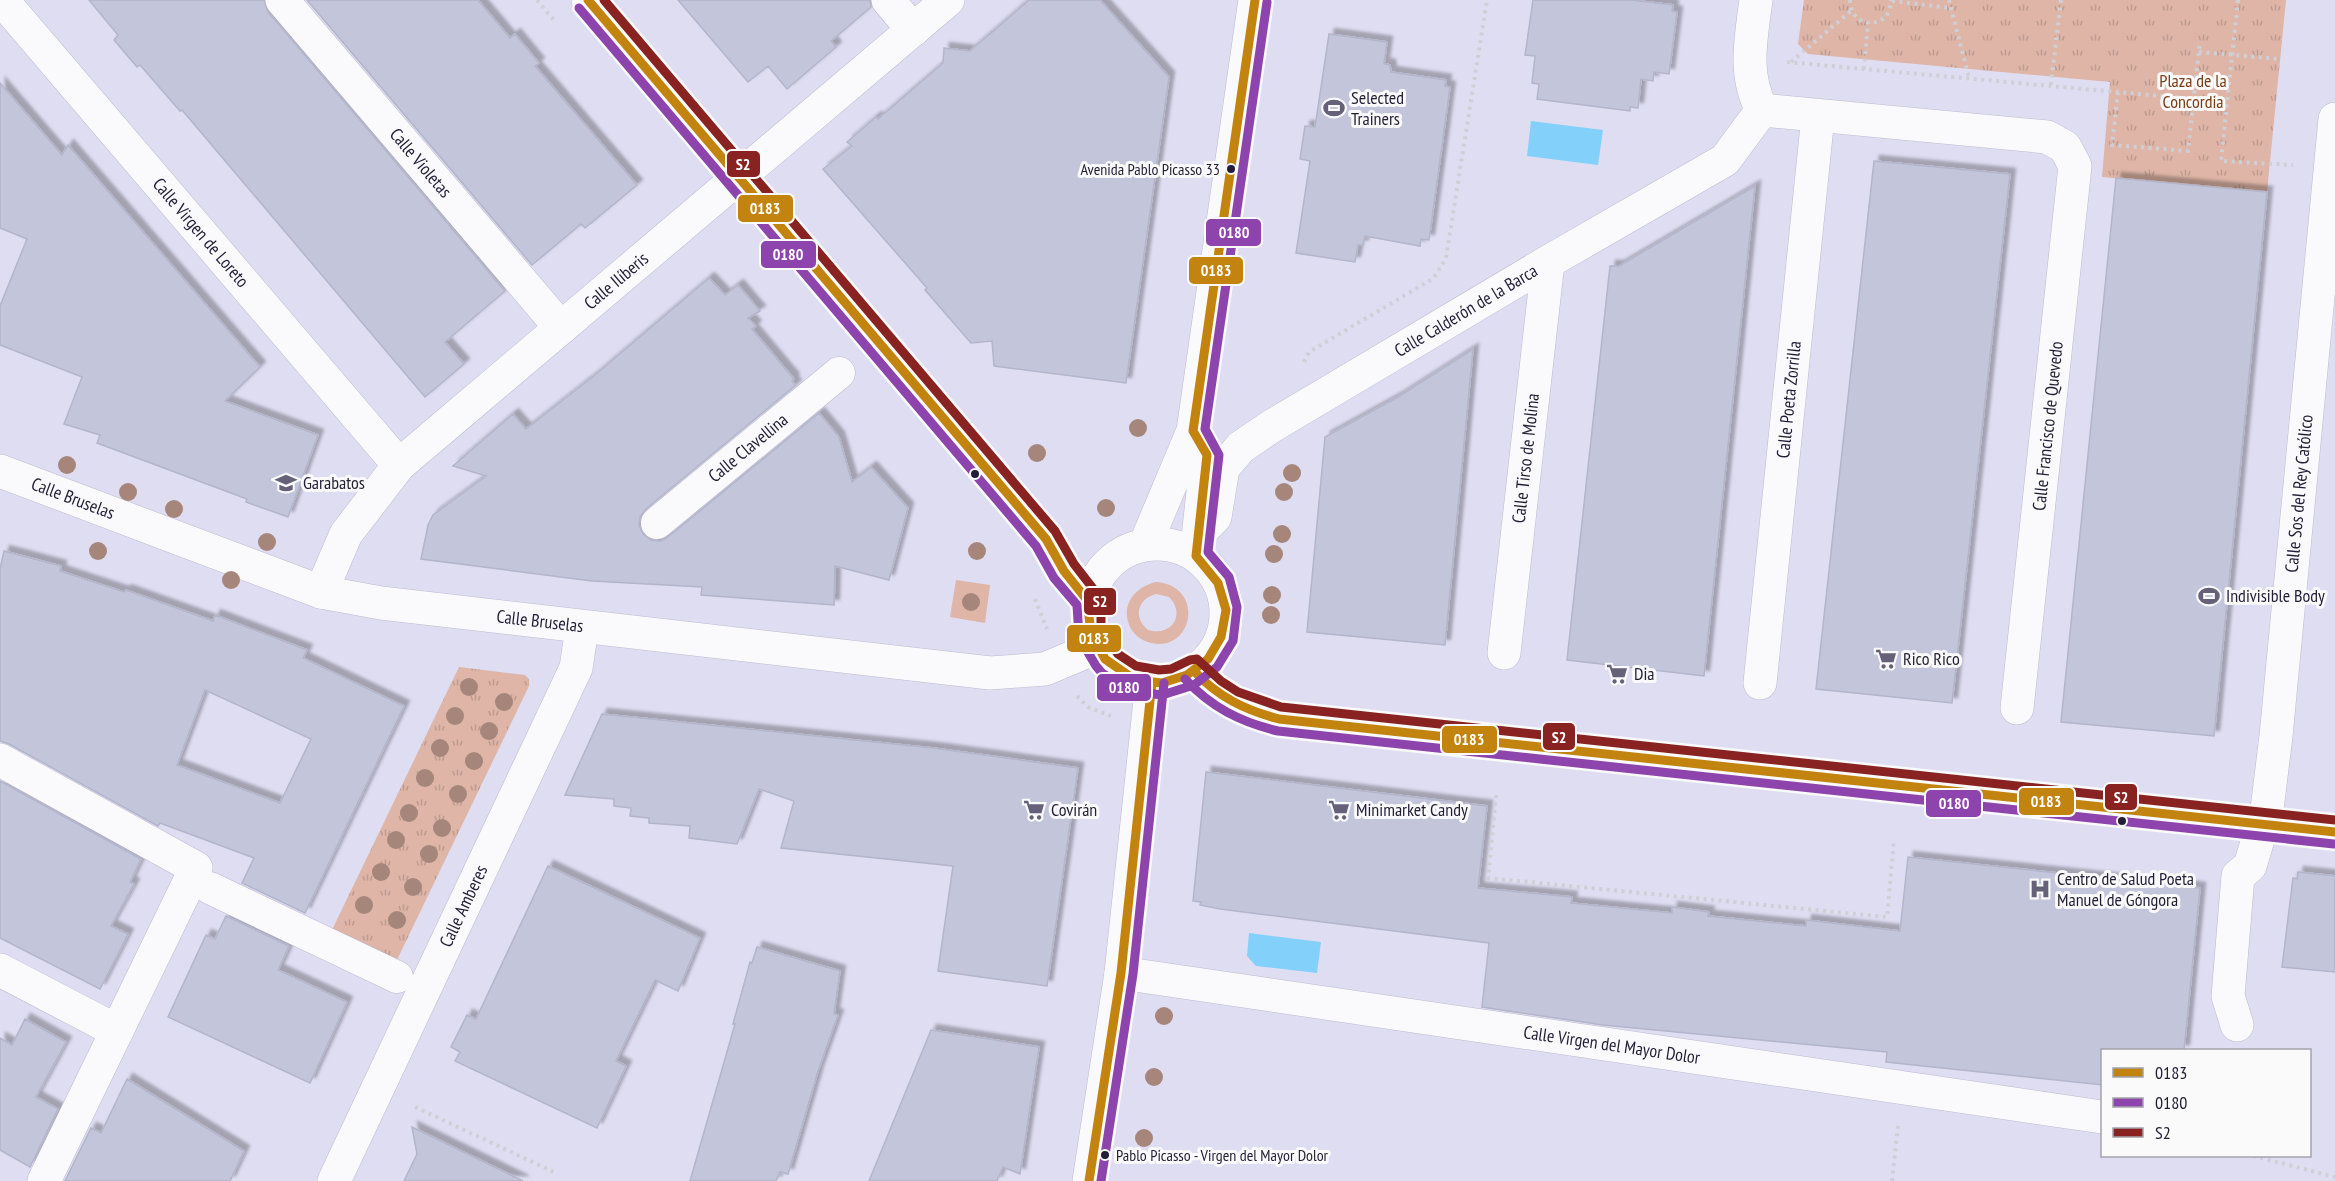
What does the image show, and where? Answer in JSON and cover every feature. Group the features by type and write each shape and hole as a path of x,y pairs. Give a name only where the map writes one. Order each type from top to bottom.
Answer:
{"street":[{"name":"Calle Virgen de Loreto","path":"2,0 399,465"},
{"name":"Calle Violetas","path":"282,0 561,328"},
{"path":"588,0 1046,539 1065,573 1089,603"},
{"path":"888,0 913,30"},
{"name":"Calle Ilíberis","path":"321,592 346,534 399,465 948,0"},
{"path":"1145,545 1193,431 1255,0"},
{"path":"1756,0 1749,58 1754,95 1762,110 1818,116"},
{"name":"Calle Calderón de la Barca","path":"1197,544 1215,517 1223,468 1241,447 1272,426 1548,262 1725,160 1762,110"},
{"name":"Calle Francisco de Quevedo","path":"1818,116 2046,137 2065,147 2075,166 2017,708"},
{"name":"Calle Poeta Zorrilla","path":"1760,683 1818,116"},
{"name":"Calle Sos del Rey Católico","path":"2236,1038 2228,996 2238,876 2250,866 2267,809 2335,119"},
{"name":"Calle Tirso de Molina","path":"1504,653 1548,262"},
{"name":"Calle Clavellina","path":"657,523 839,373"},
{"path":"1193,431 1207,455 1197,544 1217,577 1226,607 1225,624 1220,641 1209,658 1194,671 1175,680 1152,682 1136,680 1123,674 1108,662 1096,647 1089,626 1089,603 1096,581 1109,564 1120,555 1145,545 1197,544"},
{"name":"Calle Bruselas","path":"0,471 321,592 381,603 582,628 990,673 1045,669 1096,647"},
{"name":"Calle Amberes","path":"334,1181 576,668 582,628"},
{"path":"1194,671 1205,684 1236,707 1279,719 2335,832"},
{"path":"1089,1181 1120,973 1152,682"},
{"path":"0,760 196,868 44,1181"},
{"path":"210,888 397,977"},
{"path":"0,970 117,1031"},
{"name":"Calle Virgen del Mayor Dolor","path":"1120,973 2101,1118"}],"path":[{"path":"1300,369 1309,352 1434,278 1446,258 1487,0"},
{"path":"1850,0 1851,11 1861,21 1868,23 1885,18 1892,1 1951,8"},
{"path":"1949,0 1969,78"},
{"path":"2051,85 2061,0"},
{"path":"2238,0 2221,161 2294,165"},
{"path":"1851,11 1790,63 2194,99"},
{"path":"1864,69 1868,23"},
{"path":"2118,92 2112,145 2188,151 2200,41"},
{"path":"2199,52 2280,59"},
{"path":"1076,695 1089,707 1116,717"},
{"path":"1496,795 1488,878 1887,917 1894,840"},
{"path":"415,1107 556,1173"},
{"path":"1892,1181 1899,1119"},
{"path":"2261,1157 2335,1177"}],"green space":[{"name":"Plaza de la Concordia","path":"1804,0 2286,0 2267,192 2102,177 2110,82 1808,54 1798,44"},
{"path":"956,580 990,585 985,623 950,617"},
{"path":"1156,582 1172,586 1182,595 1187,606 1188,618 1184,629 1177,638 1165,643 1151,643 1141,639 1132,630 1127,619 1128,604 1131,598 1148,584","holes":["1156,594 1169,597 1176,610 1174,622 1164,630 1148,630 1140,620 1141,604"]},
{"path":"459,667 525,675 529,679 529,686 396,962 331,932"}],"water":[{"path":"1531,121 1603,130 1598,165 1527,156"},
{"path":"1249,933 1321,942 1317,973 1256,966 1247,956"}],"building":[{"path":"89,0 264,0 268,12 505,291 445,342 464,364 425,397 182,110 180,111 140,65 137,67 114,40 118,35"},
{"path":"307,0 478,0 510,38 515,34 539,63 535,66 637,185 585,228 581,224 532,265"},
{"path":"678,0 870,0 871,7 831,41 836,47 787,89 768,66 748,82"},
{"path":"1029,0 1100,0 1169,77 1126,383 994,366 992,341 971,343 925,290 927,288 823,169 852,146 847,142 876,117 878,119 943,63 944,48 970,51"},
{"path":"1533,0 1631,0 1673,5 1672,11 1677,12 1669,74 1654,72 1653,81 1641,79 1638,108 1630,107 1630,111 1537,99 1539,84 1532,83 1535,56 1525,55"},
{"path":"1329,34 1387,42 1384,64 1390,65 1391,72 1446,80 1445,86 1450,87 1429,240 1421,239 1420,246 1365,236 1363,245 1358,245 1355,262 1296,253 1310,161 1300,159 1305,126 1315,127"},
{"path":"0,83 62,155 68,145 260,367 225,401 318,435 288,517 246,502 247,499 97,443 100,435 64,424 82,377 0,345 0,306 27,239 0,228"},
{"path":"1874,161 2010,174 1952,703 1816,689"},
{"path":"2116,178 2267,192 2214,736 2061,722"},
{"path":"1755,186 1704,676 1567,660 1610,266 1619,266"},
{"path":"709,278 725,295 738,285 760,311 748,318 756,326 752,329 794,379 792,381 796,385 646,509 640,517 639,525 643,534 651,540 661,541 668,537 819,413 839,437 852,482 871,467 908,508 889,580 835,566 834,605 701,595 702,587 592,581 421,559 428,525 433,515 486,476 453,466 513,414 526,429 595,375"},
{"path":"1473,349 1445,645 1307,632 1325,437 1398,397"},
{"path":"4,551 61,566 60,571 124,592 126,590 213,621 215,615 307,650 303,658 404,706 305,913 242,883 254,858 160,823 158,826 0,741 0,569","holes":["205,690 311,739 280,803 177,765"]},
{"path":"602,714 933,748 1078,768 1047,986 938,971 953,866 781,848 794,801 759,789 737,844 689,838 690,826 649,823 649,818 630,816 631,808 614,806 614,799 565,795"},
{"path":"1206,772 1487,806 1478,888 1572,897 1571,903 1672,913 1672,907 1709,912 1708,916 1806,926 1806,920 1900,931 1908,857 2200,888 2184,1049 2101,1049 2101,1085 1886,1062 1887,1052 1603,1025 1482,1007 1489,943 1220,909 1200,905 1201,902 1193,901"},
{"path":"0,781 141,859 130,882 134,884 111,926 128,934 100,989 0,938"},
{"path":"548,866 700,938 678,991 655,980 616,1061 626,1066 597,1128 455,1061 460,1052 451,1047 467,1015 476,1019"},
{"path":"2298,872 2335,876 2335,972 2282,967 2293,878 2297,879"},
{"path":"226,916 289,946 278,970 347,1002 310,1083 168,1017 206,935 215,939"},
{"path":"757,947 840,971 834,1014 838,1015 818,1071 788,1174 780,1172 776,1181 690,1181 735,1024 733,1024 750,962 752,963"},
{"path":"25,1019 66,1042 36,1097 58,1109 30,1167 0,1150 0,1038 12,1045"},
{"path":"931,1030 1039,1047 1020,1174 1003,1167 997,1181 869,1181"},
{"path":"127,1079 244,1151 230,1181 65,1181 91,1128 101,1133"},
{"path":"412,1127 523,1181 404,1181 417,1154"}],"transit line":[{"name":"0183","path":"588,0 1046,539 1064,571 1087,600 1091,633 1105,659 1135,680 1162,683 1187,675 1208,659 1221,637 1226,610 1218,583 1196,556 1207,455 1193,431 1255,0"},
{"name":"S2","path":"604,0 1055,531 1074,564 1098,595 1101,605 1101,624 1105,636 1118,654 1136,666 1159,670 1171,669 1197,659 1221,681 1238,692 1281,707 2335,820"},
{"name":"0180","path":"579,8 1036,546 1054,578 1077,605 1079,637 1096,666 1102,673 1130,691 1162,695 1194,685 1217,667 1233,641 1237,607 1229,577 1208,552 1219,455 1205,429 1267,2"},
{"name":"0183","path":"1194,671 1222,695 1255,711 1279,719 2335,832"},
{"name":"0180","path":"1185,679 1205,698 1227,712 1251,723 1278,731 2334,844"},
{"name":"0183","path":"1089,1181 1121,973 1152,682"},
{"name":"0180","path":"1101,1181 1133,974 1164,683"}],"place":[{"name":"Selected Trainers","path":"1334,108"},
{"name":"Avenida Pablo Picasso 33","path":"1231,169"},
{"name":"Garabatos","path":"286,483"},
{"name":"Indivisible Body","path":"2209,596"},
{"name":"Rico Rico","path":"1886,659"},
{"name":"Dia","path":"1617,674"},
{"name":"Covirán","path":"1034,810"},
{"name":"Minimarket Candy","path":"1339,810"},
{"name":"Centro de Salud Poeta Manuel de Góngora","path":"2040,889"},
{"name":"Pablo Picasso - Virgen del Mayor Dolor","path":"1105,1155"}]}
